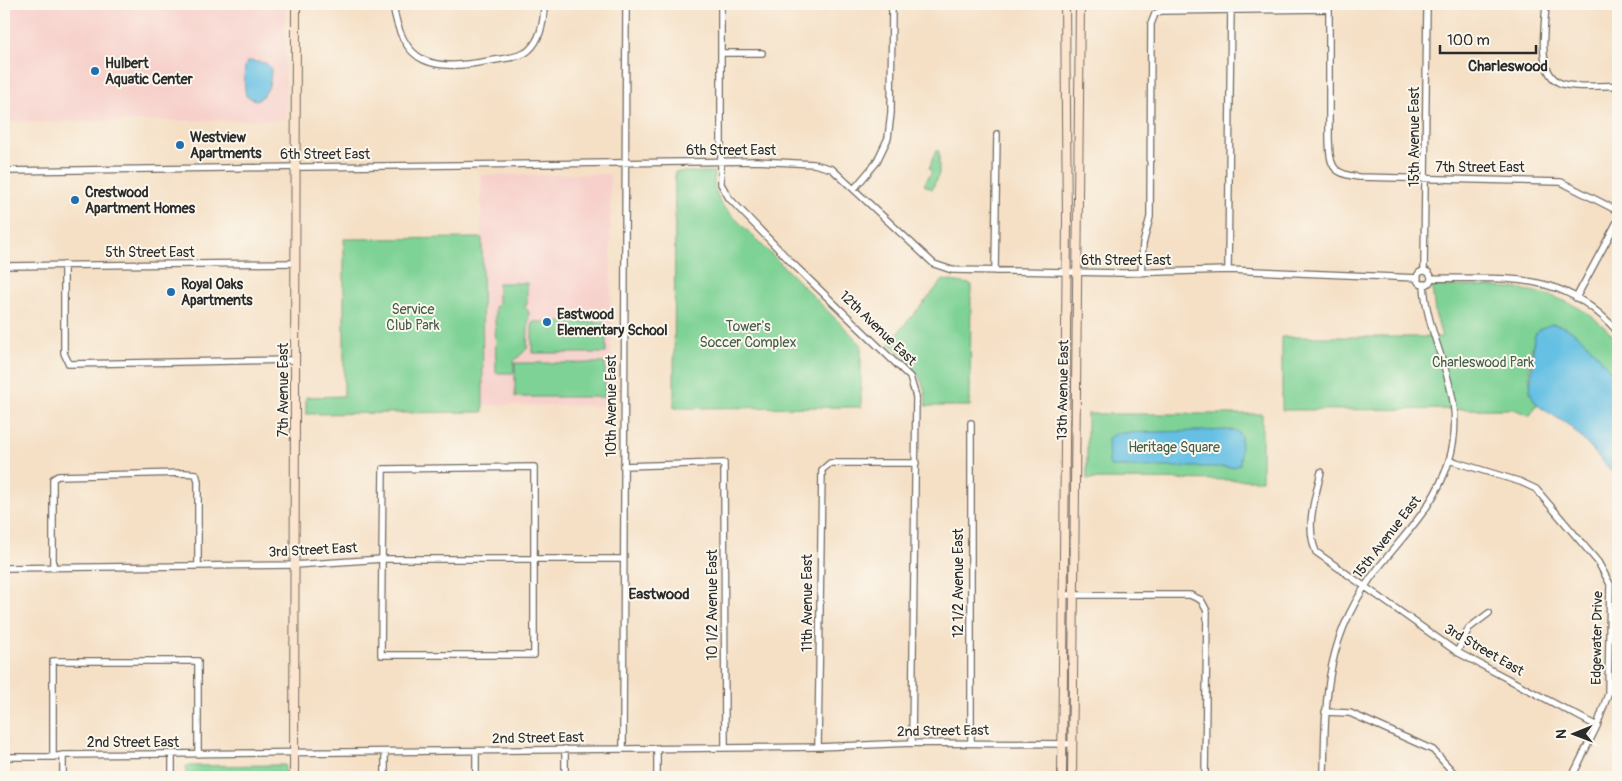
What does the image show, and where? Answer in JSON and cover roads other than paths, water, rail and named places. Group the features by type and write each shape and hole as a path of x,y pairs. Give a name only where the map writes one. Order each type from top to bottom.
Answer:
{"main road":[{"name":"7th Avenue East","path":"294,777 296,4"},
{"name":"13th Avenue East","path":"1062,777 1067,272 1065,4"},
{"name":"13th Avenue East","path":"1072,777 1080,4"}],"street":[{"path":"393,4 395,17 404,42 427,62 444,66 512,57 529,51 539,36 544,16 544,4"},
{"name":"10th Avenue East","path":"623,749 626,4"},
{"name":"12th Avenue East","path":"722,4 721,184 729,198 910,377 916,397 912,743"},
{"path":"854,189 876,163 888,138 891,113 892,4"},
{"path":"1228,270 1231,4"},
{"name":"15th Avenue East","path":"1424,271 1427,4"},
{"path":"1546,4 1545,62 1549,76 1558,83 1568,86 1618,86"},
{"path":"1141,273 1143,244 1150,217 1151,24 1155,14 1161,11 1230,11 1329,7"},
{"name":"7th Street East","path":"1329,7 1329,158 1337,170 1344,175 1358,177 1561,182 1618,210"},
{"path":"721,53 762,53"},
{"path":"995,272 996,134"},
{"name":"6th Street East","path":"4,171 721,162 814,164 832,169 934,264 952,270 1141,273 1228,270 1418,278"},
{"path":"1576,298 1618,220"},
{"name":"5th Street East","path":"4,266 296,263"},
{"path":"64,265 64,353 69,364 296,360"},
{"path":"1424,271 1429,272 1431,278 1429,282 1424,284 1419,282 1418,278 1420,273 1424,271"},
{"path":"1431,278 1527,280 1550,284 1592,307 1618,332"},
{"name":"15th Avenue East","path":"1324,777 1326,688 1336,648 1348,616 1364,587 1424,513 1438,489 1449,460 1455,417 1453,390 1428,312 1424,284"},
{"name":"12 1/2 Avenue East","path":"971,423 971,743"},
{"name":"Edgewater Drive","path":"1449,460 1521,482 1536,489 1598,562 1610,584 1608,694 1597,726 1572,777"},
{"name":"10 1/2 Avenue East","path":"623,466 724,463 725,748"},
{"name":"11th Avenue East","path":"818,747 820,499 822,470 830,463 916,463"},
{"path":"534,467 534,656 381,655 382,559 383,469 534,467"},
{"name":"3rd Street East","path":"1321,472 1311,517 1311,539 1316,552 1457,652 1597,726"},
{"path":"53,568 53,479 58,476 75,475 184,473 196,474 198,481 198,566"},
{"name":"3rd Street East","path":"4,568 294,565 382,559 623,559"},
{"path":"1064,595 1190,595 1202,600 1207,611 1205,777"},
{"path":"1457,652 1470,628 1488,613"},
{"path":"53,757 53,661 198,661 198,754"},
{"path":"1325,712 1350,713 1434,750 1453,772"},
{"name":"2nd Street East","path":"4,758 63,755 818,747 912,743 1072,744"},
{"path":"657,748 657,777"},
{"path":"565,750 565,777"},
{"path":"476,751 476,777"},
{"path":"385,752 385,777"},
{"path":"63,755 63,777"},
{"path":"172,755 172,777"}],"water":[{"path":"249,61 266,63 271,68 270,82 266,91 264,95 256,100 246,96 244,71 246,63"},
{"path":"1552,324 1562,326 1581,338 1590,346 1618,381 1618,478 1570,426 1540,407 1530,391 1534,337 1539,329"},
{"path":"1235,430 1241,436 1240,464 1234,467 1111,467 1109,463 1108,438 1117,433"}],"place":[{"name":"Hulbert Aquatic Center","path":"95,71"},
{"name":"Westview Apartments","path":"180,145"},
{"name":"Crestwood Apartment Homes","path":"75,200"},
{"name":"Royal Oaks Apartments","path":"171,292"},
{"name":"Eastwood Elementary School","path":"547,322"}],"district":[{"name":"Charleswood","path":"1508,66"},
{"name":"Eastwood","path":"659,594"}],"park label":[{"name":"Service Club Park","path":"413,318"},
{"name":"Tower's Soccer Complex","path":"748,334"},
{"name":"Charleswood Park","path":"1483,362"},
{"name":"Heritage Square","path":"1174,447"}]}
